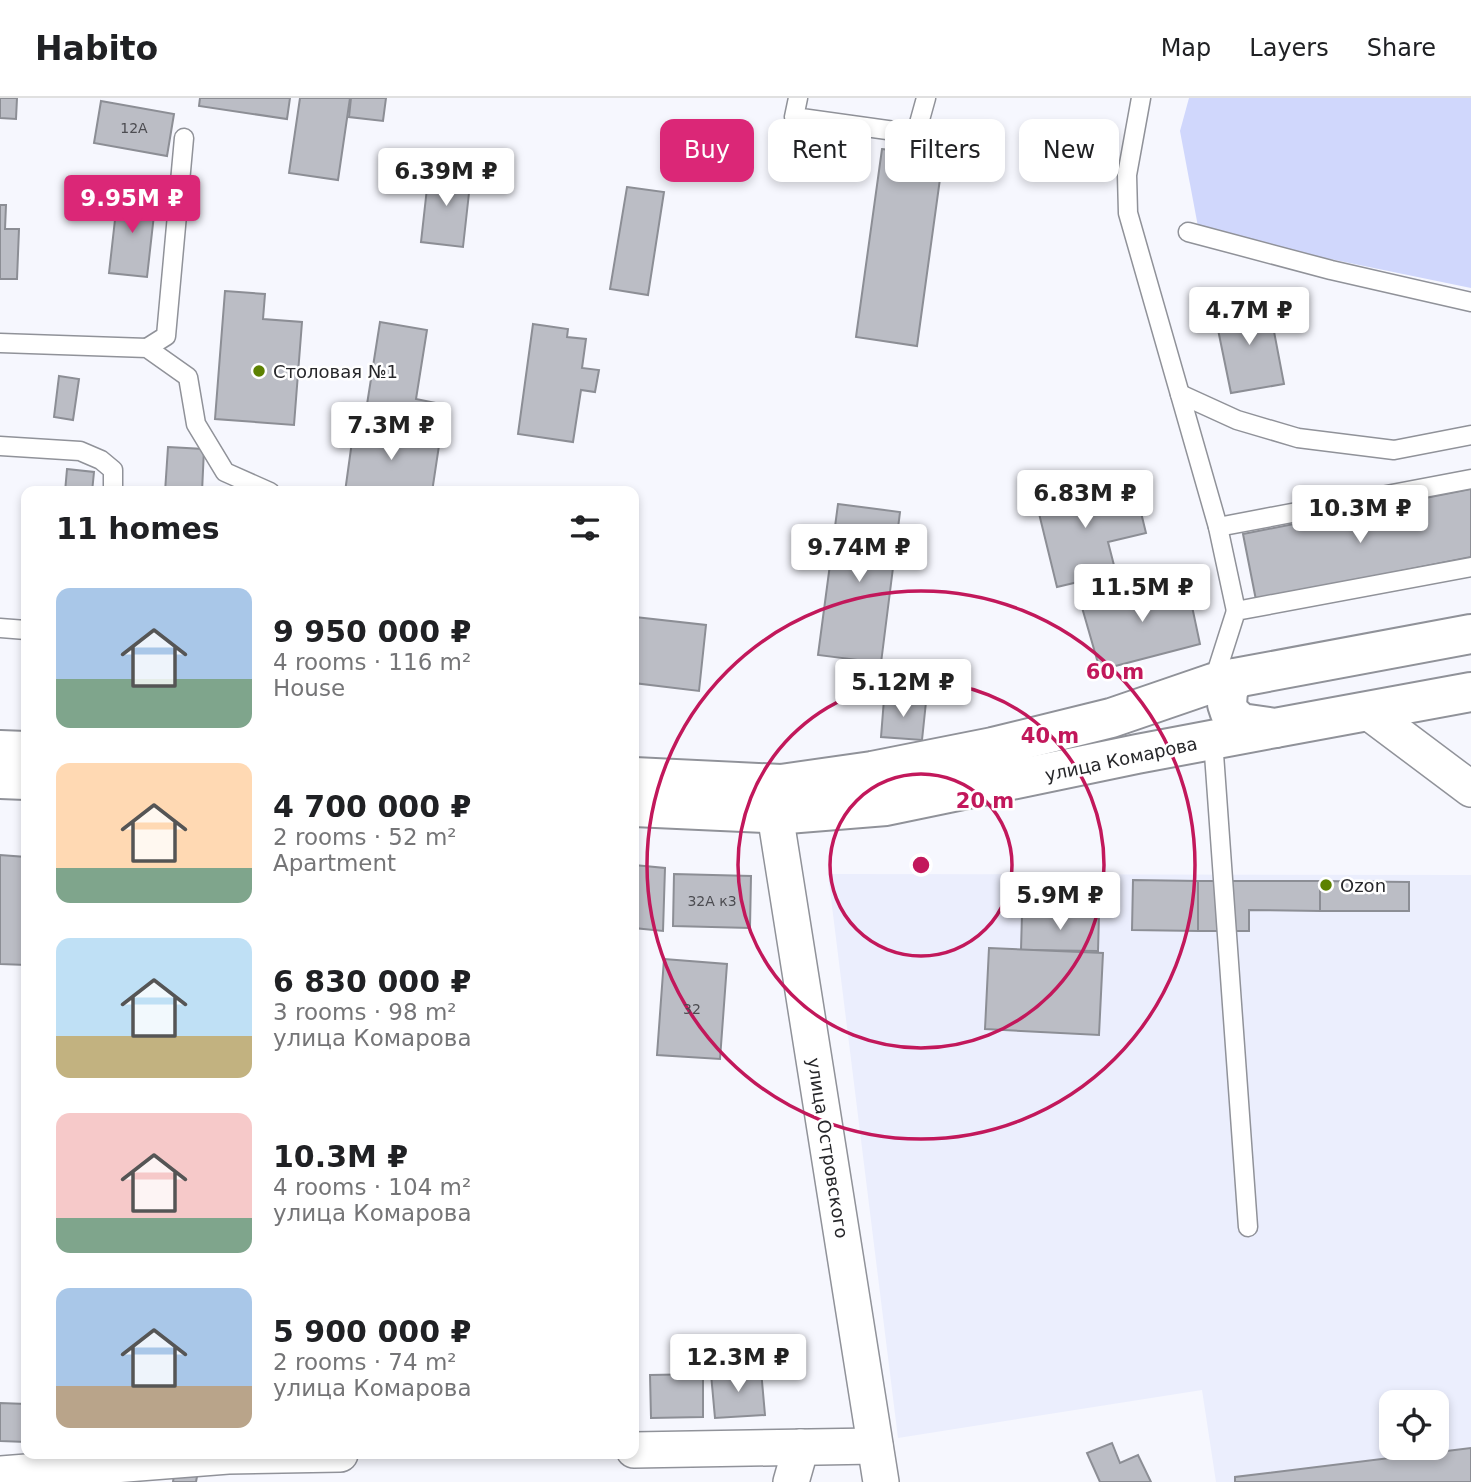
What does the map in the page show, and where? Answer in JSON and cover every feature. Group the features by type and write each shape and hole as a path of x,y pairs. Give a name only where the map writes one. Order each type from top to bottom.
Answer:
{"street":[{"path":"639,777 781,783 872,771 993,747 1111,718 1224,680 1471,634"},
{"path":"1224,680 1230,713 1241,723 1275,729"},
{"name":"улица Комарова","path":"639,807 775,814 886,806 1213,740 1471,692"},
{"path":"1367,711 1471,789"},
{"name":"улица Островского","path":"775,814 881,1482"},
{"path":"639,1450 875,1446"},
{"path":"791,1482 801,1447"},
{"path":"0,1474 284,1459"}],"lane":[{"path":"797,98 794,117 916,134 926,98"},
{"path":"1141,98 1127,175 1128,213 1218,527 1236,611 1224,680"},
{"path":"147,348 166,336 184,138"},
{"path":"1188,232 1331,270 1471,302"},
{"path":"0,343 147,348 188,377 196,424 225,471 257,486"},
{"path":"1180,394 1237,420 1298,438 1394,450 1471,435"},
{"path":"0,446 80,451 101,460 113,470 113,486"},
{"path":"1218,527 1471,479"},
{"path":"1236,611 1471,567"},
{"path":"0,628 21,630"},
{"path":"1213,740 1248,1227"}],"shaded area":[{"path":"1189,98 1471,98 1471,288 1199,232 1180,131"},
{"path":"828,874 1471,875 1471,1482 1216,1482 1202,1390 898,1438"}],"building":[{"path":"0,98 17,98 16,119 0,118"},
{"path":"200,98 290,98 287,119 199,106"},
{"path":"300,98 350,98 338,180 289,173"},
{"path":"351,98 386,98 383,121 349,117"},
{"path":"101,101 174,114 167,156 94,143"},
{"path":"882,149 885,149 885,182 940,182 917,346 856,337"},
{"path":"429,170 471,175 463,247 421,242"},
{"path":"627,187 664,192 648,295 610,289"},
{"path":"118,193 156,197 147,277 109,273"},
{"path":"0,205 6,205 5,229 19,229 17,279 0,279"},
{"name":"Столовая №1","path":"225,291 265,294 263,319 302,322 294,425 215,419"},
{"path":"1268,300 1284,384 1231,393 1214,310"},
{"path":"380,322 427,330 416,399 436,403 432,428 365,417"},
{"path":"533,324 568,329 567,337 586,339 582,368 599,370 595,392 581,390 573,442 518,434"},
{"path":"59,376 79,379 73,420 54,417"},
{"path":"354,427 440,439 433,486 346,486"},
{"path":"168,447 204,449 202,486 165,486"},
{"path":"67,469 94,472 93,486 66,486"},
{"path":"1091,479 1096,502 1136,492 1146,533 1108,542 1116,573 1057,587 1034,493"},
{"path":"1471,489 1471,557 1256,600 1243,534"},
{"path":"838,504 900,512 881,663 818,655"},
{"path":"1186,578 1200,644 1100,670 1081,604"},
{"path":"639,617 706,625 699,691 639,684"},
{"path":"884,699 926,702 922,740 881,737"},
{"path":"0,855 21,857 21,965 0,964"},
{"path":"639,865 665,868 663,931 639,929"},
{"path":"674,874 751,876 750,928 673,926"},
{"path":"1133,880 1198,881 1198,931 1132,930"},
{"path":"1198,881 1320,881 1320,911 1249,910 1249,931 1198,931"},
{"path":"1320,881 1409,882 1409,911 1320,911"},
{"path":"1022,914 1099,915 1098,951 1021,950"},
{"path":"989,948 1103,953 1099,1035 985,1029"},
{"path":"664,959 727,964 720,1059 657,1055"},
{"path":"761,1370 765,1415 715,1418 711,1374"},
{"path":"703,1374 703,1417 651,1418 650,1375"},
{"path":"0,1403 21,1404 21,1442 0,1441"},
{"path":"1112,1443 1120,1463 1138,1455 1151,1482 1100,1482 1087,1453"},
{"path":"1471,1448 1471,1482 1235,1482 1235,1477 1379,1459 1449,1460 1449,1451"},
{"path":"175,1468 198,1471 196,1482 173,1482"}],"place":[{"name":"Столовая №1","path":"259,371"},
{"name":"Ozon","path":"1326,885"}]}
